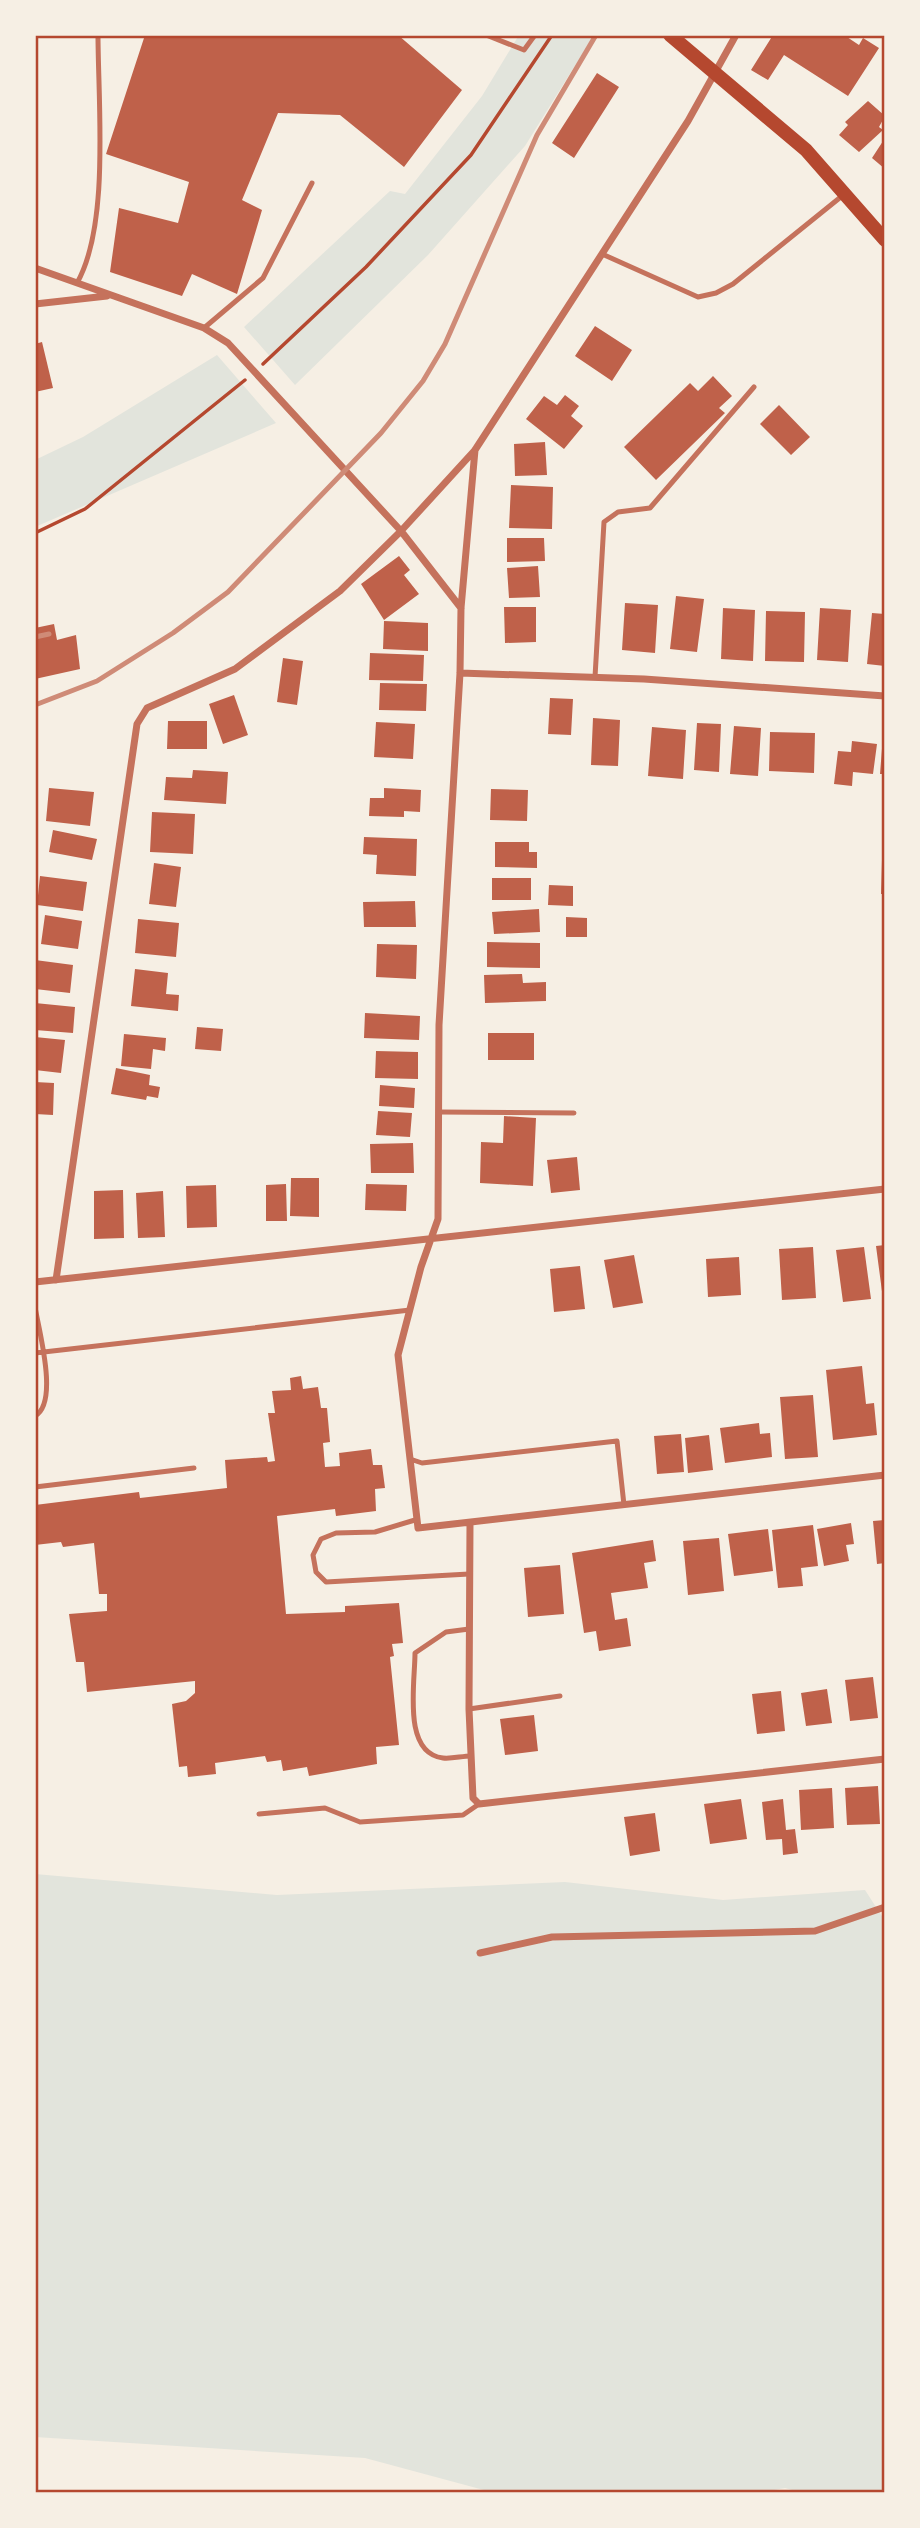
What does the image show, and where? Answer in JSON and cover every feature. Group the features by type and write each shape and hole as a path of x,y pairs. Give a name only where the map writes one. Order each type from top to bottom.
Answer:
{"main road":[{"path":"670,35 806,150 885,240"}],"street":[{"path":"56,1280 137,723 147,708 235,669 340,591 401,531 475,450 688,121 736,35"},
{"path":"35,268 204,328 228,343 401,531 461,608"},
{"path":"35,304 111,296"},
{"path":"475,450 461,608 460,673 439,1025 438,1219 398,1355 418,1528 885,1475"},
{"path":"460,673 595,677 885,696"},
{"path":"35,1282 430,1241 452,1234 885,1189"},
{"path":"470,1523 469,1709 473,1798 479,1804 885,1759"},
{"path":"481,1953 551,1937 815,1931 885,1907"}],"lane":[{"path":"77,283 93,236 97,195 98,35"},
{"path":"486,35 524,50 534,35"},
{"path":"204,328 263,278 312,183"},
{"path":"602,254 698,297 716,293 733,284 844,194"},
{"path":"595,677 604,522 618,512 650,508 754,387"},
{"path":"439,1112 574,1113"},
{"path":"35,1307 48,1395 41,1413 35,1416"},
{"path":"35,1353 410,1310"},
{"path":"410,1459 422,1463 617,1441 624,1505"},
{"path":"35,1487 194,1468"},
{"path":"415,1520 375,1532 336,1533 321,1539 313,1555 316,1572 326,1582 469,1574"},
{"path":"469,1629 446,1632 415,1653 415,1735 425,1751 442,1758 471,1756"},
{"path":"469,1709 560,1696"},
{"path":"259,1814 325,1808 334,1814 360,1822 463,1815 479,1804"}],"path":[{"path":"35,533 85,509 254,373 366,267 471,155 552,35"}],"shaded area":[{"path":"519,35 594,35 525,146 428,255 295,385 244,327 390,191 405,194 482,96"},
{"path":"217,355 276,423 35,527 35,460 83,437"},
{"path":"35,1874 277,1895 565,1882 723,1900 865,1890 885,1921 885,2493 803,2493 785,2488 758,2493 495,2493 365,2458 35,2437"}],"building":[{"path":"145,35 398,35 462,90 404,167 340,115 278,113 242,200 262,210 237,294 192,274 182,296 110,272 119,208 178,223 189,182 106,154"},
{"path":"773,35 844,35 859,45 863,38 879,48 848,96 784,55 768,80 751,70"},
{"path":"597,73 619,87 574,158 552,143"},
{"path":"868,101 885,116 879,127 883,130 859,152 839,135 848,125 845,122"},
{"path":"885,138 885,169 872,158"},
{"path":"595,326 632,350 612,381 575,356"},
{"path":"42,342 53,388 35,392 35,344"},
{"path":"713,376 732,396 719,408 725,413 656,480 624,447 690,383 698,391"},
{"path":"565,395 579,406 571,416 583,426 564,449 526,419 544,396 557,405"},
{"path":"779,405 810,437 791,455 760,424"},
{"path":"545,442 547,475 515,476 514,444"},
{"path":"511,485 553,487 552,529 509,528"},
{"path":"507,538 544,538 545,561 507,562"},
{"path":"399,556 410,570 404,575 419,594 384,620 361,584"},
{"path":"538,566 540,597 509,598 507,568"},
{"path":"676,596 704,599 697,652 670,649"},
{"path":"625,603 658,605 655,653 622,650"},
{"path":"504,607 536,607 536,642 505,643"},
{"path":"723,608 755,610 753,661 721,659"},
{"path":"820,608 851,610 848,662 817,660"},
{"path":"766,611 805,612 804,662 765,661"},
{"path":"872,613 885,614 885,666 867,664"},
{"path":"384,621 428,623 428,651 383,649"},
{"path":"54,624 57,640 76,635 80,669 35,679 35,628"},
{"path":"370,653 424,655 423,681 369,680"},
{"path":"283,658 303,661 297,705 277,702"},
{"path":"380,683 427,684 426,711 379,710"},
{"path":"234,695 248,735 223,744 209,704"},
{"path":"550,698 573,699 571,735 548,734"},
{"path":"593,718 620,720 618,766 591,765"},
{"path":"168,721 207,721 207,749 167,749"},
{"path":"376,722 415,724 413,759 374,757"},
{"path":"697,723 721,724 719,772 694,770"},
{"path":"734,726 761,728 758,776 730,774"},
{"path":"652,727 686,730 683,779 648,776"},
{"path":"770,732 815,733 814,773 769,771"},
{"path":"883,736 885,774 880,774"},
{"path":"852,741 877,744 873,774 853,772 852,786 834,784 838,751 851,752"},
{"path":"193,770 228,772 226,804 164,800 166,777 192,778"},
{"path":"49,788 94,792 90,826 46,821"},
{"path":"384,788 421,790 420,812 404,811 404,817 369,816 370,798 384,798"},
{"path":"491,789 528,790 527,821 490,820"},
{"path":"152,812 195,814 193,854 150,852"},
{"path":"53,830 97,839 92,860 49,852"},
{"path":"364,837 417,839 416,876 376,874 377,855 363,854"},
{"path":"495,842 529,842 529,852 537,852 537,868 495,867"},
{"path":"882,860 885,860 885,894 881,894"},
{"path":"154,863 181,867 176,907 149,904"},
{"path":"40,876 87,882 83,911 37,905"},
{"path":"492,878 531,878 531,900 492,900"},
{"path":"549,885 573,886 573,906 548,905"},
{"path":"415,901 416,927 364,927 363,902"},
{"path":"539,909 540,932 494,934 492,912"},
{"path":"45,915 82,921 78,949 41,944"},
{"path":"566,917 587,918 587,937 566,937"},
{"path":"138,919 179,923 176,957 135,953"},
{"path":"487,942 540,943 540,968 487,967"},
{"path":"377,944 417,945 416,979 376,977"},
{"path":"35,960 73,965 70,993 35,989"},
{"path":"135,969 168,973 166,994 179,995 178,1011 131,1006"},
{"path":"522,974 523,983 546,982 546,1001 485,1003 484,975"},
{"path":"35,1003 75,1007 73,1033 35,1030"},
{"path":"365,1013 420,1016 419,1040 364,1038"},
{"path":"197,1027 223,1029 221,1051 195,1049"},
{"path":"488,1033 534,1033 534,1060 488,1060"},
{"path":"124,1034 166,1038 165,1051 153,1049 151,1069 121,1066"},
{"path":"35,1037 65,1040 61,1073 35,1070"},
{"path":"376,1051 418,1052 418,1079 375,1078"},
{"path":"116,1068 150,1075 149,1085 160,1087 158,1098 147,1096 146,1100 111,1094"},
{"path":"35,1082 54,1083 53,1115 35,1114"},
{"path":"380,1085 415,1088 414,1108 379,1106"},
{"path":"378,1111 412,1113 410,1137 376,1135"},
{"path":"504,1116 536,1118 533,1186 480,1183 481,1142 503,1143"},
{"path":"413,1143 414,1173 371,1173 370,1144"},
{"path":"577,1157 580,1190 551,1193 547,1160"},
{"path":"291,1178 319,1178 319,1217 290,1216"},
{"path":"286,1184 287,1221 266,1221 266,1185"},
{"path":"366,1184 407,1185 406,1211 365,1210"},
{"path":"216,1185 217,1227 187,1228 186,1186"},
{"path":"123,1190 124,1238 94,1239 94,1191"},
{"path":"163,1191 165,1237 138,1238 136,1193"},
{"path":"885,1245 885,1299 883,1299 876,1246"},
{"path":"813,1247 816,1298 782,1300 779,1249"},
{"path":"864,1247 871,1299 843,1302 836,1250"},
{"path":"634,1255 643,1303 613,1308 604,1260"},
{"path":"739,1257 741,1295 708,1297 706,1259"},
{"path":"580,1266 585,1309 554,1312 550,1269"},
{"path":"862,1366 866,1404 874,1403 877,1435 833,1440 826,1370"},
{"path":"301,1376 303,1389 318,1387 321,1408 327,1408 330,1442 323,1443 325,1467 340,1466 339,1453 371,1449 373,1465 382,1465 385,1488 375,1489 376,1511 336,1516 335,1509 277,1516 286,1614 345,1612 345,1606 399,1603 403,1643 392,1644 394,1656 390,1657 399,1745 376,1747 377,1764 309,1776 307,1767 283,1771 281,1760 267,1762 265,1756 215,1763 216,1774 188,1777 187,1766 179,1767 172,1704 186,1701 195,1693 195,1681 87,1692 84,1662 76,1662 69,1614 107,1611 107,1594 99,1594 94,1543 63,1547 61,1542 35,1545 35,1505 139,1492 140,1498 227,1488 225,1460 267,1457 268,1462 275,1461 268,1413 275,1413 272,1391 291,1390 290,1378"},
{"path":"813,1395 818,1457 785,1459 780,1397"},
{"path":"759,1423 760,1434 770,1433 772,1457 725,1463 720,1428"},
{"path":"681,1434 684,1472 657,1474 654,1436"},
{"path":"709,1435 713,1470 688,1473 685,1438"},
{"path":"885,1520 885,1563 877,1564 873,1521"},
{"path":"851,1523 854,1544 846,1545 849,1561 824,1566 817,1529"},
{"path":"813,1525 818,1566 801,1568 803,1586 778,1588 772,1530"},
{"path":"768,1529 773,1571 734,1576 728,1534"},
{"path":"719,1538 724,1591 688,1595 683,1541"},
{"path":"653,1540 656,1561 644,1563 648,1588 611,1593 615,1620 627,1618 631,1646 599,1651 596,1631 584,1633 572,1553"},
{"path":"560,1565 564,1614 528,1617 524,1568"},
{"path":"873,1677 878,1718 850,1721 845,1680"},
{"path":"827,1689 832,1723 806,1726 801,1693"},
{"path":"781,1691 785,1731 757,1734 752,1694"},
{"path":"534,1715 538,1751 505,1755 500,1719"},
{"path":"878,1786 880,1824 847,1825 845,1788"},
{"path":"832,1788 834,1828 801,1830 799,1790"},
{"path":"741,1799 747,1839 710,1844 704,1804"},
{"path":"783,1799 786,1830 795,1829 798,1853 783,1855 782,1839 766,1840 762,1802"},
{"path":"655,1813 660,1851 630,1856 624,1817"}],"railway":[{"path":"35,705 97,681 173,633 228,592 381,433 423,381 445,344 537,135 596,35"},
{"path":"35,637 49,634"}]}
